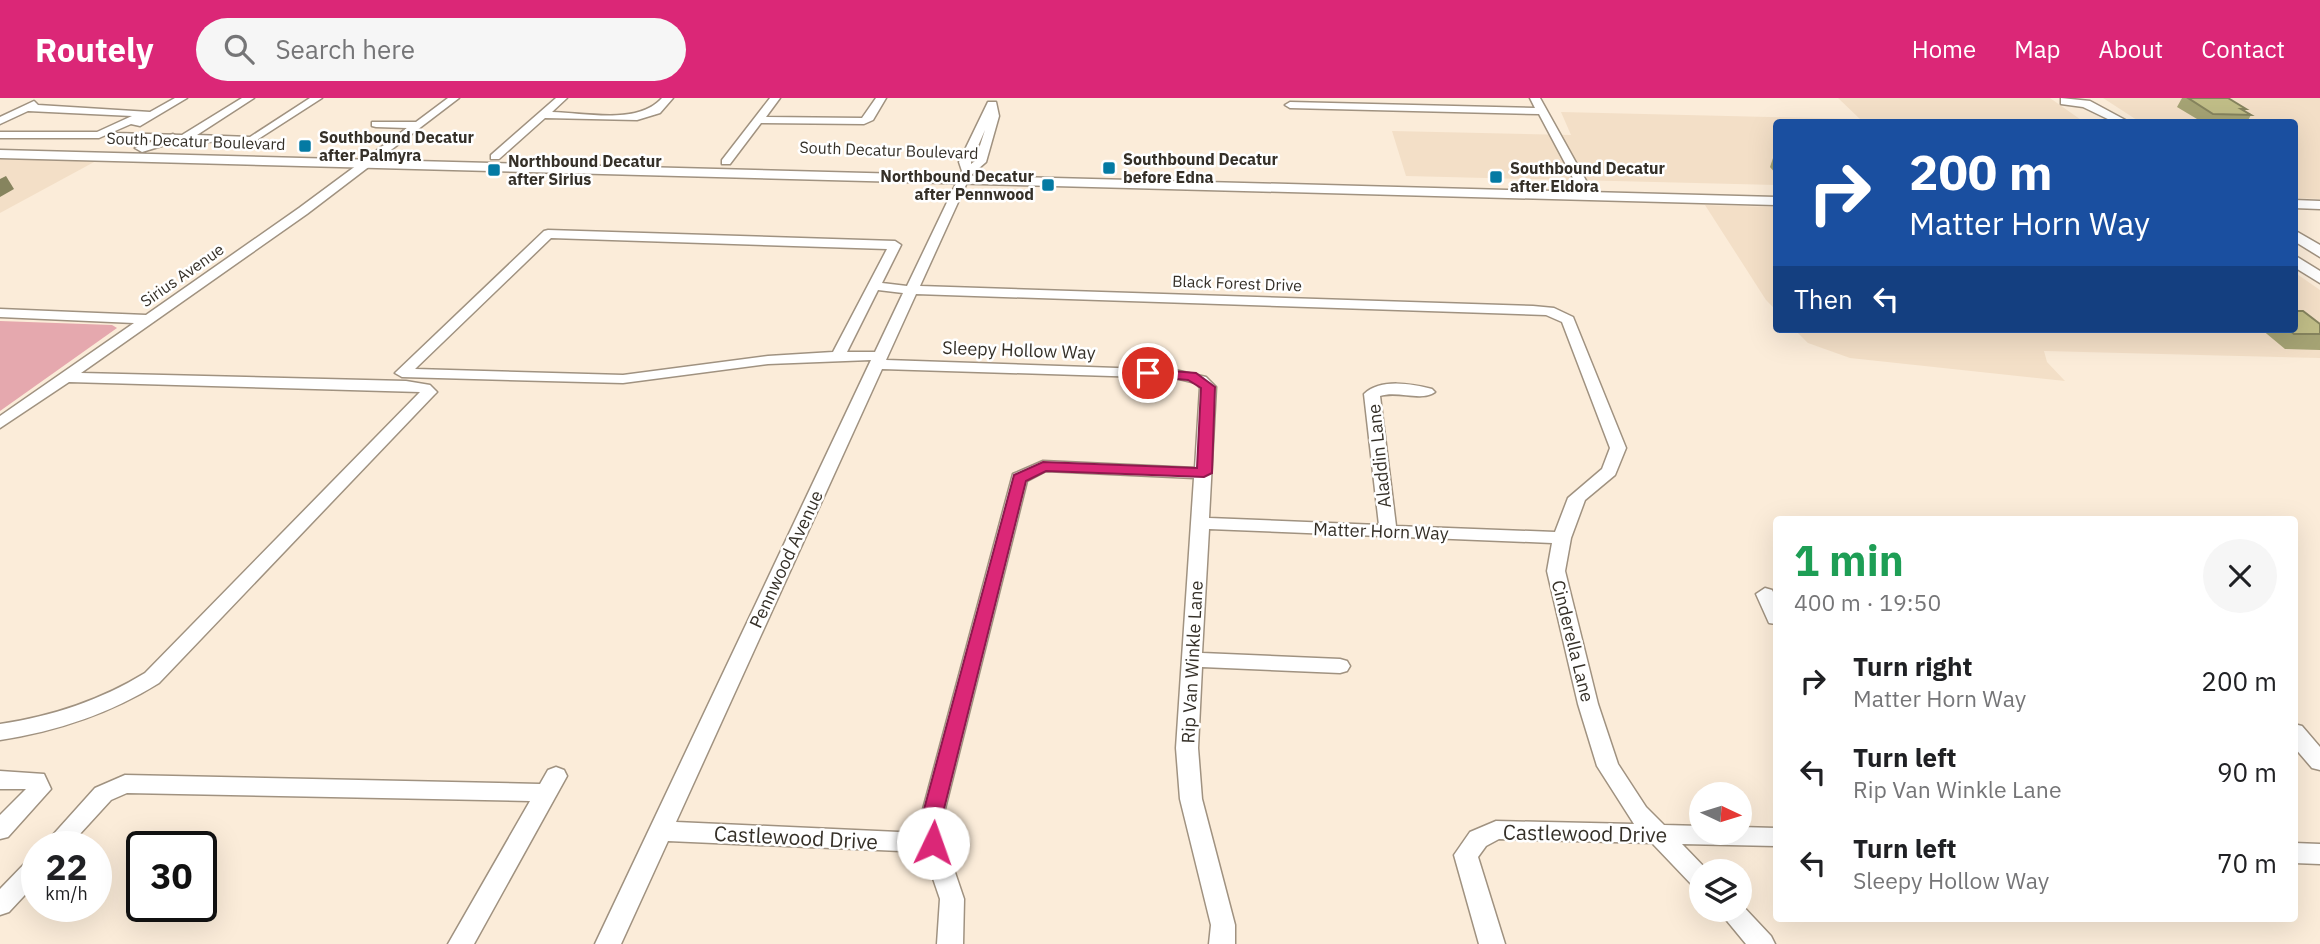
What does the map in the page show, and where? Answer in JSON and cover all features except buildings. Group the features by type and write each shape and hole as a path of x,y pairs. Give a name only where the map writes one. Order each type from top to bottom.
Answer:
{"main road":[{"path":"2068,99 2091,99 2121,119"},
{"path":"2068,99 2093,119"},
{"path":"2068,99 2118,119"},
{"name":"South Decatur Boulevard","path":"0,146 142,148 178,140 382,154 726,162 1156,185 1586,190"},
{"path":"88,156 178,140"},
{"name":"South Decatur Boulevard","path":"0,154 645,170 1236,176 1741,195 1773,200"},
{"path":"645,170 654,166 708,168 726,162"},
{"path":"1156,185 1175,181 1227,181 1236,176"},
{"path":"1253,187 1276,182 1343,184 1369,180"},
{"name":"South Decatur Boulevard","path":"1741,195 1773,191"},
{"path":"2298,204 2320,205"},
{"path":"2298,215 2320,216"},
{"path":"2298,237 2320,252"},
{"path":"2298,263 2320,278"}],"street":[{"path":"0,121 46,98"},
{"path":"183,98 115,136 178,140 252,140 317,98"},
{"path":"178,140 249,98"},
{"name":"Sirius Avenue","path":"0,423 382,154 454,98"},
{"path":"495,157 562,98"},
{"path":"543,115 645,116 656,111 668,98"},
{"path":"726,162 775,98"},
{"path":"759,120 864,121 869,118 881,98"},
{"path":"1535,98 1586,190"},
{"name":"Pennwood Avenue","path":"608,944 965,174 968,153 983,116 993,101"},
{"path":"1290,105 1542,111"},
{"path":"0,135 93,136 109,133 145,113 26,108"},
{"path":"376,124 419,125"},
{"name":"Sleepy Hollow Way","path":"872,290 895,245 548,234 402,373 623,379 768,360 838,356 1175,374 1201,380"},
{"path":"838,356 872,290"},
{"name":"Black Forest Drive","path":"872,290 1533,310 1560,315"},
{"path":"0,313 150,319"},
{"name":"Cinderella Lane","path":"1560,315 1568,320 1618,449 1609,471 1577,498 1562,538 1556,571 1588,704 1608,766 1638,813 1689,866"},
{"path":"0,732 50,725 88,713 119,699 152,677 429,393 425,388 406,386 66,377"},
{"name":"Rip Van Winkle Lane","path":"1201,380 1208,387 1186,748 1191,799 1223,925 1222,944"},
{"name":"Aladdin Lane","path":"1388,531 1372,394 1383,388 1427,392"},
{"path":"950,944 952,899 933,843 933,813 1019,478 1030,470 1043,466 1204,473"},
{"name":"Matter Horn Way","path":"1200,523 1562,538"},
{"path":"1765,594 1773,611"},
{"path":"1192,660 1340,666"},
{"path":"2298,737 2320,762"},
{"path":"0,780 36,780 40,789 0,830"},
{"path":"69,831 103,794 125,784 551,784 461,944"},
{"name":"Castlewood Drive","path":"1492,944 1466,856 1478,839 1496,830 1773,838"},
{"name":"Castlewood Drive","path":"660,831 933,843"},
{"path":"2298,853 2320,854"},
{"path":"0,905 21,883"},
{"path":"1741,922 1762,944"}],"shaded area":[{"path":"1838,98 2050,98 2080,119 1860,119"},
{"path":"2103,98 2320,98 2320,199 2298,198 2298,119 2135,119"},
{"path":"1561,112 1860,119 1773,119 1773,185 1406,176 1392,131 1571,135"},
{"path":"0,159 96,161 0,213"},
{"path":"1705,205 1773,207 1773,307"},
{"path":"2298,275 2320,290 2320,358 2044,351 2047,362 2065,381 1850,358 1808,343 1798,333 2298,333"},
{"path":"0,321 112,325 117,328 0,411"}],"place":[{"name":"Southbound Decatur after Palmyra","path":"305,146"},
{"name":"Southbound Decatur before Edna","path":"1109,168"},
{"name":"Northbound Decatur after Sirius","path":"494,170"},
{"name":"Southbound Decatur after Eldora","path":"1496,177"},
{"name":"Northbound Decatur after Pennwood","path":"1048,185"}],"route":[{"path":"933,843 933,813 1019,478 1030,470 1043,466 1204,473 1208,387 1191,376 1148,373"}]}
